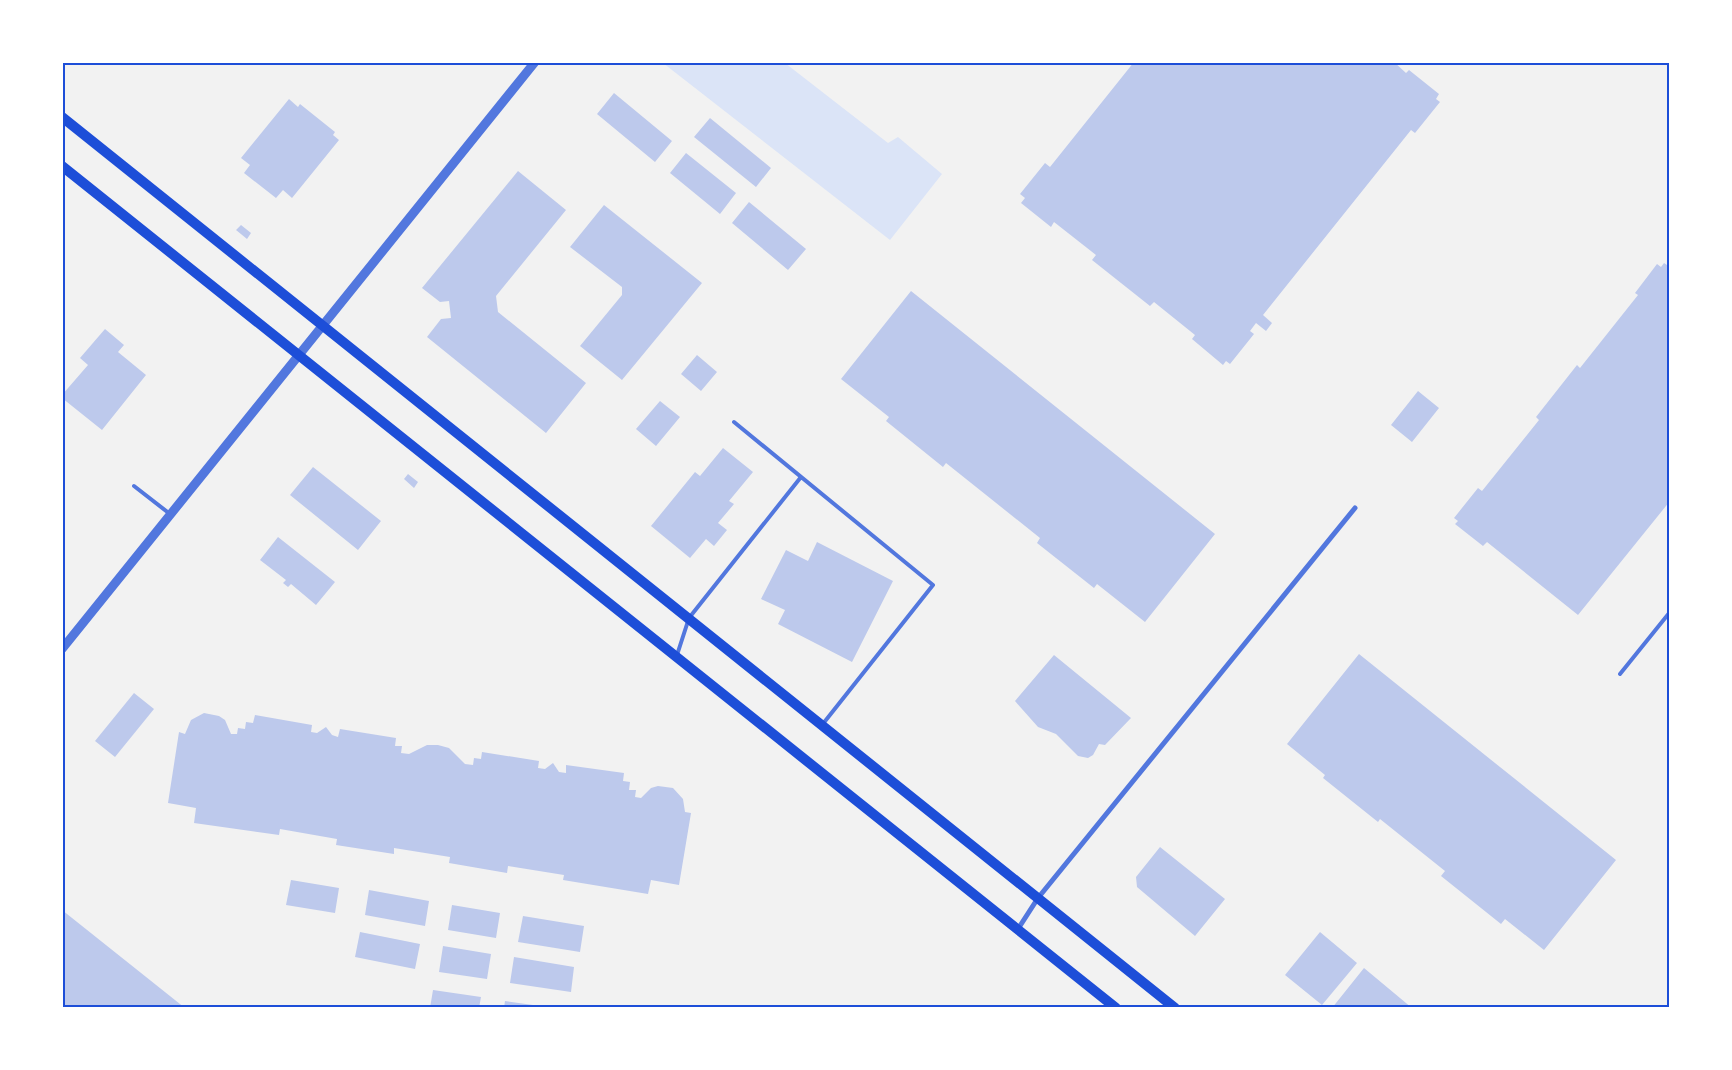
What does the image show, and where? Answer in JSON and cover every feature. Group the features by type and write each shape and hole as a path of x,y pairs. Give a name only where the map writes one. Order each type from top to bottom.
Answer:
{"main road":[{"path":"62,117 1175,1008"},
{"path":"62,166 1116,1008"}],"street":[{"path":"62,649 535,62"},
{"path":"1018,929 1038,898 1355,508"}],"lane":[{"path":"734,422 933,585 822,724"},
{"path":"677,657 689,618 801,477"},
{"path":"134,486 170,514"},
{"path":"1620,674 1670,612"}],"shaded area":[{"path":"663,63 785,63 888,143 898,137 942,174 890,240"}],"building":[{"path":"1134,62 1394,62 1406,73 1409,70 1439,94 1436,99 1440,102 1415,133 1411,130 1263,315 1272,323 1266,331 1256,323 1250,331 1254,334 1230,364 1226,361 1223,365 1192,339 1195,335 1154,302 1150,306 1092,260 1096,255 1054,222 1051,227 1021,203 1025,198 1020,194 1045,163 1050,167"},
{"path":"614,93 672,141 655,162 597,114"},
{"path":"289,99 298,107 300,104 335,132 333,135 339,140 292,198 283,190 276,198 244,173 250,165 241,158"},
{"path":"710,118 771,168 756,187 694,137"},
{"path":"686,153 736,193 720,214 670,173"},
{"path":"518,171 566,210 496,296 498,312 586,383 546,433 427,337 441,319 451,318 449,301 440,302 422,288"},
{"path":"749,202 806,249 788,270 732,223"},
{"path":"604,205 702,283 622,380 580,346 622,295 622,287 570,247"},
{"path":"241,225 251,233 247,239 236,230"},
{"path":"1664,263 1670,267 1670,501 1578,615 1487,542 1483,546 1455,524 1458,521 1454,518 1478,488 1482,491 1539,420 1536,417 1577,365 1580,368 1638,295 1635,293 1657,264 1661,267"},
{"path":"911,291 1215,534 1145,622 1097,584 1094,588 1037,543 1040,538 946,463 943,467 886,421 889,417 841,379"},
{"path":"105,329 124,345 118,352 146,375 102,430 62,398 62,395 88,365 80,358"},
{"path":"697,355 717,372 701,391 681,374"},
{"path":"1418,391 1439,408 1412,442 1391,425"},
{"path":"660,401 680,417 656,446 636,429"},
{"path":"723,448 753,472 729,501 734,504 718,523 727,530 714,546 706,539 690,558 651,526 695,472 700,476"},
{"path":"313,467 381,521 358,550 290,495"},
{"path":"408,474 418,482 414,488 404,479"},
{"path":"278,537 335,582 316,605 291,584 288,587 283,583 286,580 260,560"},
{"path":"817,542 893,581 852,662 778,624 785,610 761,599 786,550 808,561"},
{"path":"1359,654 1616,860 1544,950 1505,919 1501,924 1441,876 1445,871 1380,819 1378,822 1323,778 1325,775 1287,744"},
{"path":"1054,655 1131,718 1105,745 1099,744 1093,755 1088,758 1078,756 1056,734 1038,727 1015,701"},
{"path":"134,693 154,709 115,757 95,741"},
{"path":"204,713 219,716 225,720 231,734 237,734 238,728 245,729 246,722 253,723 255,715 312,725 311,732 317,733 326,727 332,735 338,737 340,729 396,738 395,746 402,746 401,753 409,754 427,745 438,745 449,748 465,764 473,765 474,758 481,759 482,752 539,761 538,768 545,769 553,763 559,772 566,773 566,765 624,773 623,781 630,782 629,790 636,790 635,797 641,798 651,788 658,786 673,788 683,799 685,812 691,813 679,885 651,880 648,894 563,880 564,875 508,866 507,873 449,863 450,857 394,848 394,854 336,845 337,839 280,829 279,835 194,823 196,808 168,803 179,732 185,734 191,720"},
{"path":"1160,847 1225,899 1195,936 1137,887 1136,877"},
{"path":"291,880 339,888 335,913 286,905"},
{"path":"369,890 429,901 425,926 365,915"},
{"path":"452,905 500,913 496,938 448,930"},
{"path":"62,910 185,1008 62,1008"},
{"path":"523,916 584,926 580,952 518,942"},
{"path":"360,932 420,944 415,969 355,957"},
{"path":"1320,932 1357,963 1322,1005 1285,975"},
{"path":"443,946 491,954 487,979 439,972"},
{"path":"514,957 574,967 571,992 510,983"},
{"path":"1364,968 1412,1008 1332,1008"},
{"path":"433,990 481,997 479,1008 430,1008"},
{"path":"505,1001 540,1006 540,1008 504,1008"}]}
